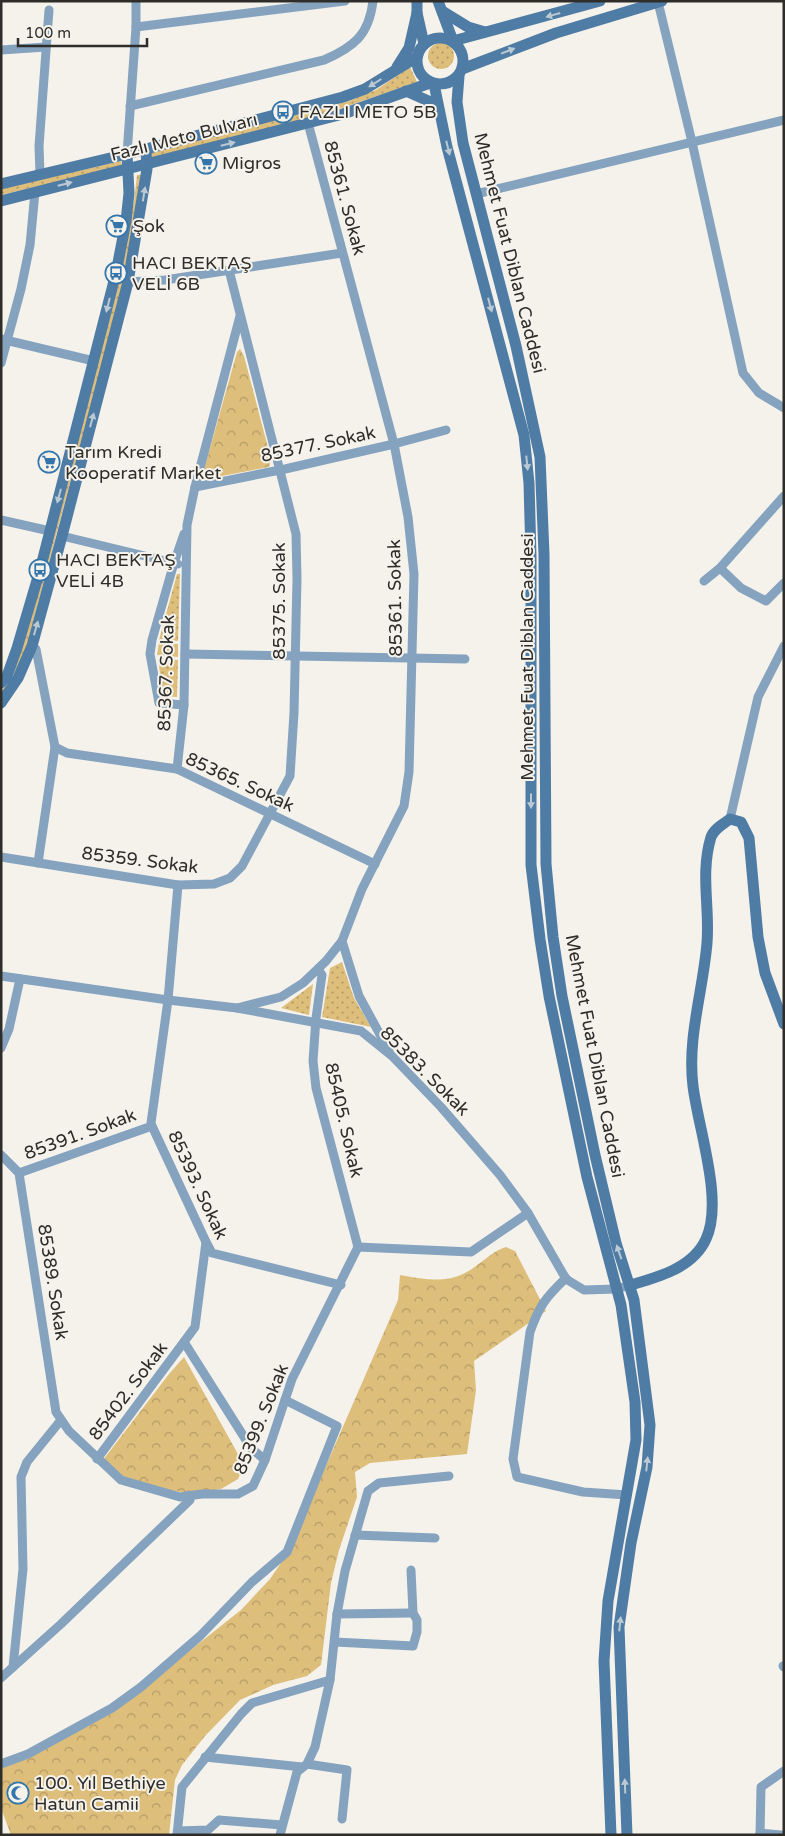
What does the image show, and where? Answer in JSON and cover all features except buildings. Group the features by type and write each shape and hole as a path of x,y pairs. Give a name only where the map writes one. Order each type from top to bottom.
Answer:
{"main road":[{"path":"453,41 600,1"},
{"path":"461,72 464,61 463,54 453,41 446,38 431,39 424,44 417,57 419,72 432,83 446,84 461,72 556,33 660,2"},
{"path":"440,6 468,27 486,33"},
{"path":"440,6 453,41"},
{"path":"417,7 424,44"},
{"path":"395,71 409,48 417,7"},
{"name":"Fazlı Meto Bulvarı","path":"1,184 128,154 343,97 365,89 417,57"},
{"name":"Mehmet Fuat Diblan Caddesi","path":"461,72 457,102 464,143 516,346 540,457 544,554 546,864 553,937 562,996 595,1155 616,1243 634,1300 650,1426 647,1467 631,1543 619,1627 627,1835"},
{"name":"Mehmet Fuat Diblan Caddesi","path":"432,83 447,147 524,435 529,483 532,874 549,996 587,1177 621,1305 634,1402 636,1440 608,1600 604,1661 611,1835"},
{"name":"Fazlı Meto Bulvarı","path":"1,200 343,114 432,83"},
{"path":"406,91 433,103 440,114"},
{"path":"1,703 18,678 32,646 62,536 128,282 140,216 147,164 146,149"},
{"path":"1,683 6,676 17,648 50,531 116,273 126,221 129,193 128,154"},
{"path":"630,1285 661,1276 684,1264 697,1254 706,1239 712,1216 711,1185 693,1086 691,1058 707,942 705,869 712,835 730,819 741,822 749,838 758,937 765,973 784,1024"}],"street":[{"path":"128,154 136,1"},
{"path":"136,27 345,1"},
{"path":"130,106 324,60 344,52 357,41 367,25 373,1"},
{"path":"660,2 743,373 759,393 784,408"},
{"path":"40,174 38,146 49,10"},
{"path":"1,50 46,47"},
{"path":"476,194 784,120"},
{"name":"85361. Sokak","path":"237,1008 281,997 302,983 318,969 342,942 362,890 404,806 409,772 414,574 408,517 394,444 308,123"},
{"path":"1,363 4,339 21,289 30,245 35,192"},
{"path":"128,282 165,280 342,253"},
{"name":"85375. Sokak","path":"229,270 296,534 298,580 290,776 269,814"},
{"name":"85367. Sokak","path":"177,769 184,705 188,525 195,487 241,315"},
{"path":"4,339 94,361"},
{"name":"85377. Sokak","path":"195,487 285,469 446,430"},
{"path":"704,581 720,568 784,496"},
{"path":"1,520 50,531"},
{"path":"184,705 159,702 150,654 152,640 174,563 188,525"},
{"path":"62,536 186,566"},
{"path":"720,568 741,588 766,601 784,583"},
{"path":"32,646 36,649 55,747 38,863"},
{"path":"730,819 758,697 784,646"},
{"path":"185,654 465,659"},
{"name":"85365. Sokak","path":"55,747 67,752 177,769 375,864"},
{"name":"85359. Sokak","path":"1,857 178,885 214,884 230,878 242,866 269,814"},
{"name":"85393. Sokak","path":"178,885 168,1000 152,1126 212,1252 341,1285"},
{"path":"342,942 358,996 392,1056"},
{"name":"85405. Sokak","path":"318,969 322,975 313,1061 316,1088 358,1248"},
{"name":"85383. Sokak","path":"1,976 237,1008 361,1031 392,1056 441,1107 500,1175 528,1214 566,1278"},
{"path":"1,1048 10,1029 20,979"},
{"name":"85391. Sokak","path":"19,1173 152,1126"},
{"path":"1,1155 19,1173"},
{"name":"85389. Sokak","path":"19,1173 56,1412 61,1420"},
{"path":"358,1248 471,1252 528,1214"},
{"name":"85402. Sokak","path":"97,1459 195,1327 206,1242"},
{"name":"85399. Sokak","path":"61,1420 69,1431 97,1459 121,1480 180,1496 238,1494 253,1486 265,1460 292,1379 358,1248"},
{"path":"627,1495 584,1492 517,1477 512,1460 530,1332 536,1313 549,1294 566,1278 584,1290 630,1285"},
{"path":"184,1342 251,1448 265,1460"},
{"path":"1,1764 28,1754 112,1708 141,1687 200,1636 252,1582 287,1552 337,1426 285,1400"},
{"path":"13,1667 23,1569 21,1477 27,1462 61,1420"},
{"path":"330,1680 252,1703 205,1756 182,1787 177,1833 208,1830 219,1820 281,1830 297,1772 304,1766 315,1747 330,1680 337,1614 345,1571 368,1491 379,1483 449,1476"},
{"path":"1,1678 61,1624 190,1500 189,1495"},
{"path":"355,1535 435,1538"},
{"path":"335,1642 413,1646 417,1632 417,1620 412,1613 411,1570"},
{"path":"337,1614 412,1613"},
{"path":"205,1756 347,1770 342,1819"},
{"path":"781,1835 760,1834 761,1787 784,1771"}],"green space":[{"path":"441,43 450,47 454,56 450,65 441,69 432,65 428,56 432,47"},
{"path":"410,67 417,82 328,113 152,158 151,153 349,101 376,90"},
{"path":"121,161 122,166 1,195 1,189"},
{"path":"137,175 141,175 122,288 25,652 1,698 1,692 13,673 118,287"},
{"path":"240,349 244,356 271,459 269,467 201,480 237,352"},
{"path":"177,574 180,574 178,641 159,640"},
{"path":"159,642 178,644 178,657 157,655"},
{"path":"158,658 178,660 177,697 163,696"},
{"path":"342,962 354,998 371,1027 322,1017 330,968"},
{"path":"313,984 309,1015 281,1008"},
{"path":"506,1247 515,1251 546,1311 474,1361 476,1390 467,1454 370,1463 355,1472 357,1497 339,1550 331,1583 321,1665 307,1676 273,1685 240,1700 205,1736 182,1765 175,1780 169,1835 11,1835 1,1808 1,1767 120,1706 241,1610 270,1579 289,1551 398,1300 400,1275 440,1280 449,1279 467,1272 494,1252"},
{"path":"184,1357 244,1465 238,1479 221,1489 190,1494 154,1487 121,1477 103,1460"}],"place":[{"name":"FAZLI METO 5B","path":"283,112"},
{"name":"Migros","path":"206,163"},
{"name":"Şok","path":"117,226"},
{"name":"HACI BEKTAŞ VELİ 6B","path":"116,273"},
{"name":"Tarım Kredi Kooperatif Market","path":"49,462"},
{"name":"HACI BEKTAŞ VELİ 4B","path":"40,570"},
{"name":"100. Yıl Bethiye Hatun Camii","path":"18,1793"}]}
